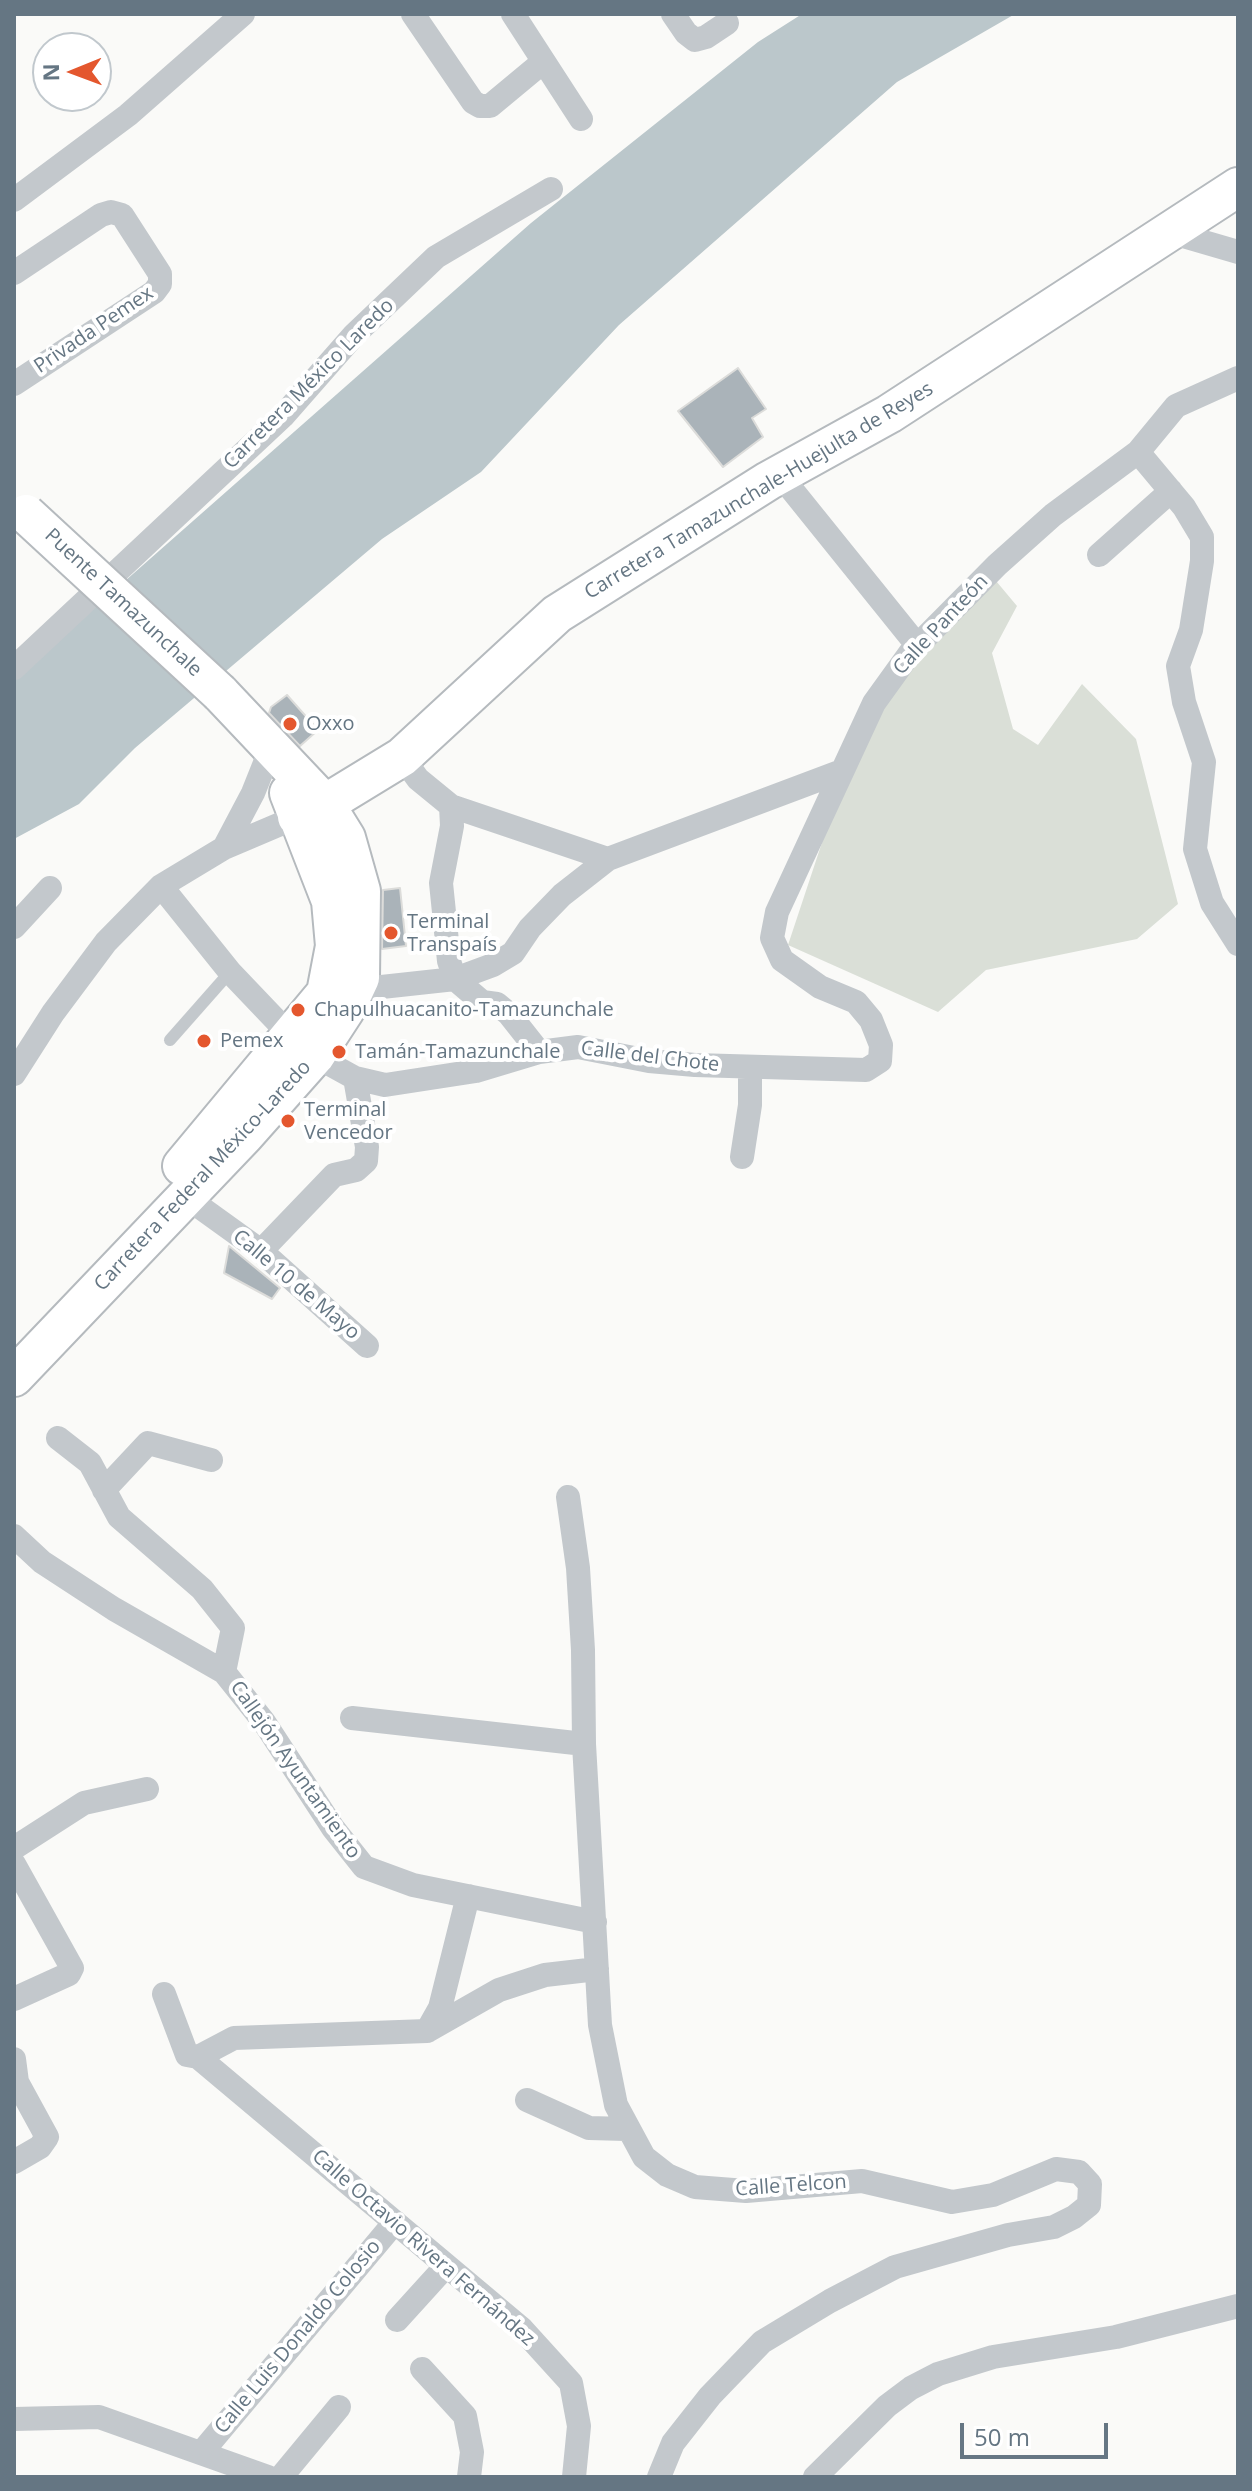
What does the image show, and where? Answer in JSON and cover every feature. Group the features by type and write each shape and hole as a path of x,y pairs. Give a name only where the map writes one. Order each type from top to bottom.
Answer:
{"main road":[{"name":"Carretera Tamazunchale-Huejulta de Reyes","path":"311,811 402,757 557,614 780,475 889,414 1238,187"},
{"name":"Puente Tamazunchale","path":"20,509 220,693 273,750"},
{"name":"Carretera Federal México-Laredo","path":"14,1377 186,1197 303,1046 326,993 335,946 331,901 311,811 273,750"},
{"name":"Carretera Federal México-Laredo","path":"14,1350 201,1144 303,1046 354,990 360,978 361,891 346,838 311,811"}],"street":[{"path":"14,200 128,115 243,14"},
{"path":"413,14 473,102 480,106 490,106 543,62"},
{"path":"513,14 581,119"},
{"path":"673,14 695,40 706,37 727,23"},
{"name":"Carretera México Laredo","path":"14,668 283,416 354,335 436,257 551,189"},
{"name":"Privada Pemex","path":"14,273 101,215 111,212 122,215 160,274 160,284 154,292 14,384"},
{"path":"1166,231 1238,252"},
{"name":"Calle Panteón","path":"880,1061 881,1045 871,1020 856,1002 820,987 782,960 772,938 777,912 874,703 917,645 978,583 1053,515 1138,452 1176,406 1238,378"},
{"path":"1138,452 1171,491 1202,537 1202,561 1191,630 1178,666 1184,702 1204,762 1195,849 1212,903 1238,944"},
{"path":"780,475 917,645"},
{"path":"1099,555 1171,491"},
{"path":"224,848 273,750"},
{"path":"402,757 418,779 451,806 608,859"},
{"path":"354,990 455,979 513,953 530,928 562,895 608,859 842,771"},
{"path":"451,806 452,826 441,883 449,961 455,979 482,1002 497,1004 509,1014 539,1052"},
{"path":"14,1074 106,942 161,886 224,848 311,811"},
{"name":"Calle del Chote","path":"161,886 230,972 303,1046 355,1078 385,1085 400,1083 476,1071 539,1052 578,1047 649,1061 750,1069 866,1070 880,1061"},
{"path":"14,927 50,888"},
{"path":"742,1157 750,1105 750,1069"},
{"path":"261,1251 334,1175 356,1170 366,1161 367,1147 355,1078"},
{"name":"Calle 10 de Mayo","path":"186,1197 261,1251 367,1346"},
{"path":"58,1438 90,1463 119,1517 202,1589 233,1628 224,1672"},
{"path":"104,1490 148,1443 211,1460"},
{"name":"Calle Telcon","path":"568,1497 578,1568 583,1650 584,1744 600,2025 616,2105 626,2129 644,2157 667,2175 695,2187 746,2191 862,2181 952,2202 993,2195 1056,2169 1079,2172 1090,2184 1089,2205 1054,2227 1008,2235 895,2267 762,2342 710,2396 673,2443 659,2477"},
{"name":"Callejón Ayuntamiento","path":"14,1536 42,1562 114,1609 224,1672 264,1722 333,1828 364,1867 413,1885 595,1922"},
{"path":"352,1718 584,1744"},
{"path":"14,1848 84,1803 147,1789"},
{"path":"14,1864 72,1968 69,1974 14,1999"},
{"path":"427,2031 440,2008 468,1896"},
{"path":"198,2057 234,2038 427,2031 499,1990 545,1975 597,1969"},
{"name":"Calle Octavio Rivera Fernández","path":"164,1994 187,2055 198,2057 522,2329 571,2383 579,2426 574,2477"},
{"path":"14,2059 17,2082 47,2137 40,2147 14,2162"},
{"path":"527,2100 589,2128 626,2129"},
{"name":"Calle Luis Donaldo Colosio","path":"202,2452 395,2222"},
{"path":"397,2320 446,2266"},
{"path":"815,2477 887,2406 911,2388 938,2374 993,2357 1116,2337 1238,2306"},
{"path":"422,2369 465,2416 472,2452 469,2477"},
{"path":"281,2477 339,2407"},
{"path":"14,2419 99,2417 268,2477"}],"lane":[{"path":"170,1040 230,972"}],"shaded area":[{"path":"802,14 1015,14 897,82 619,325 481,472 382,539 135,748 79,804 14,839 14,674 58,640 531,223 758,42"},
{"path":"986,569 1017,606 992,653 1013,729 1038,745 1082,684 1136,739 1178,904 1137,939 986,970 938,1012 788,945 859,731"}],"building":[{"path":"738,368 766,409 752,418 763,437 723,467 678,411"},
{"path":"287,695 318,730 300,746 269,713 271,707"},
{"path":"400,888 406,946 382,949 383,890"},
{"path":"229,1246 280,1288 272,1299 224,1273"}],"place":[{"name":"Oxxo","path":"290,724"},
{"name":"Terminal Transpaís","path":"391,933"},
{"name":"Chapulhuacanito-Tamazunchale","path":"298,1010"},
{"name":"Pemex","path":"204,1041"},
{"name":"Tamán-Tamazunchale","path":"339,1052"},
{"name":"Terminal Vencedor","path":"288,1121"}]}
